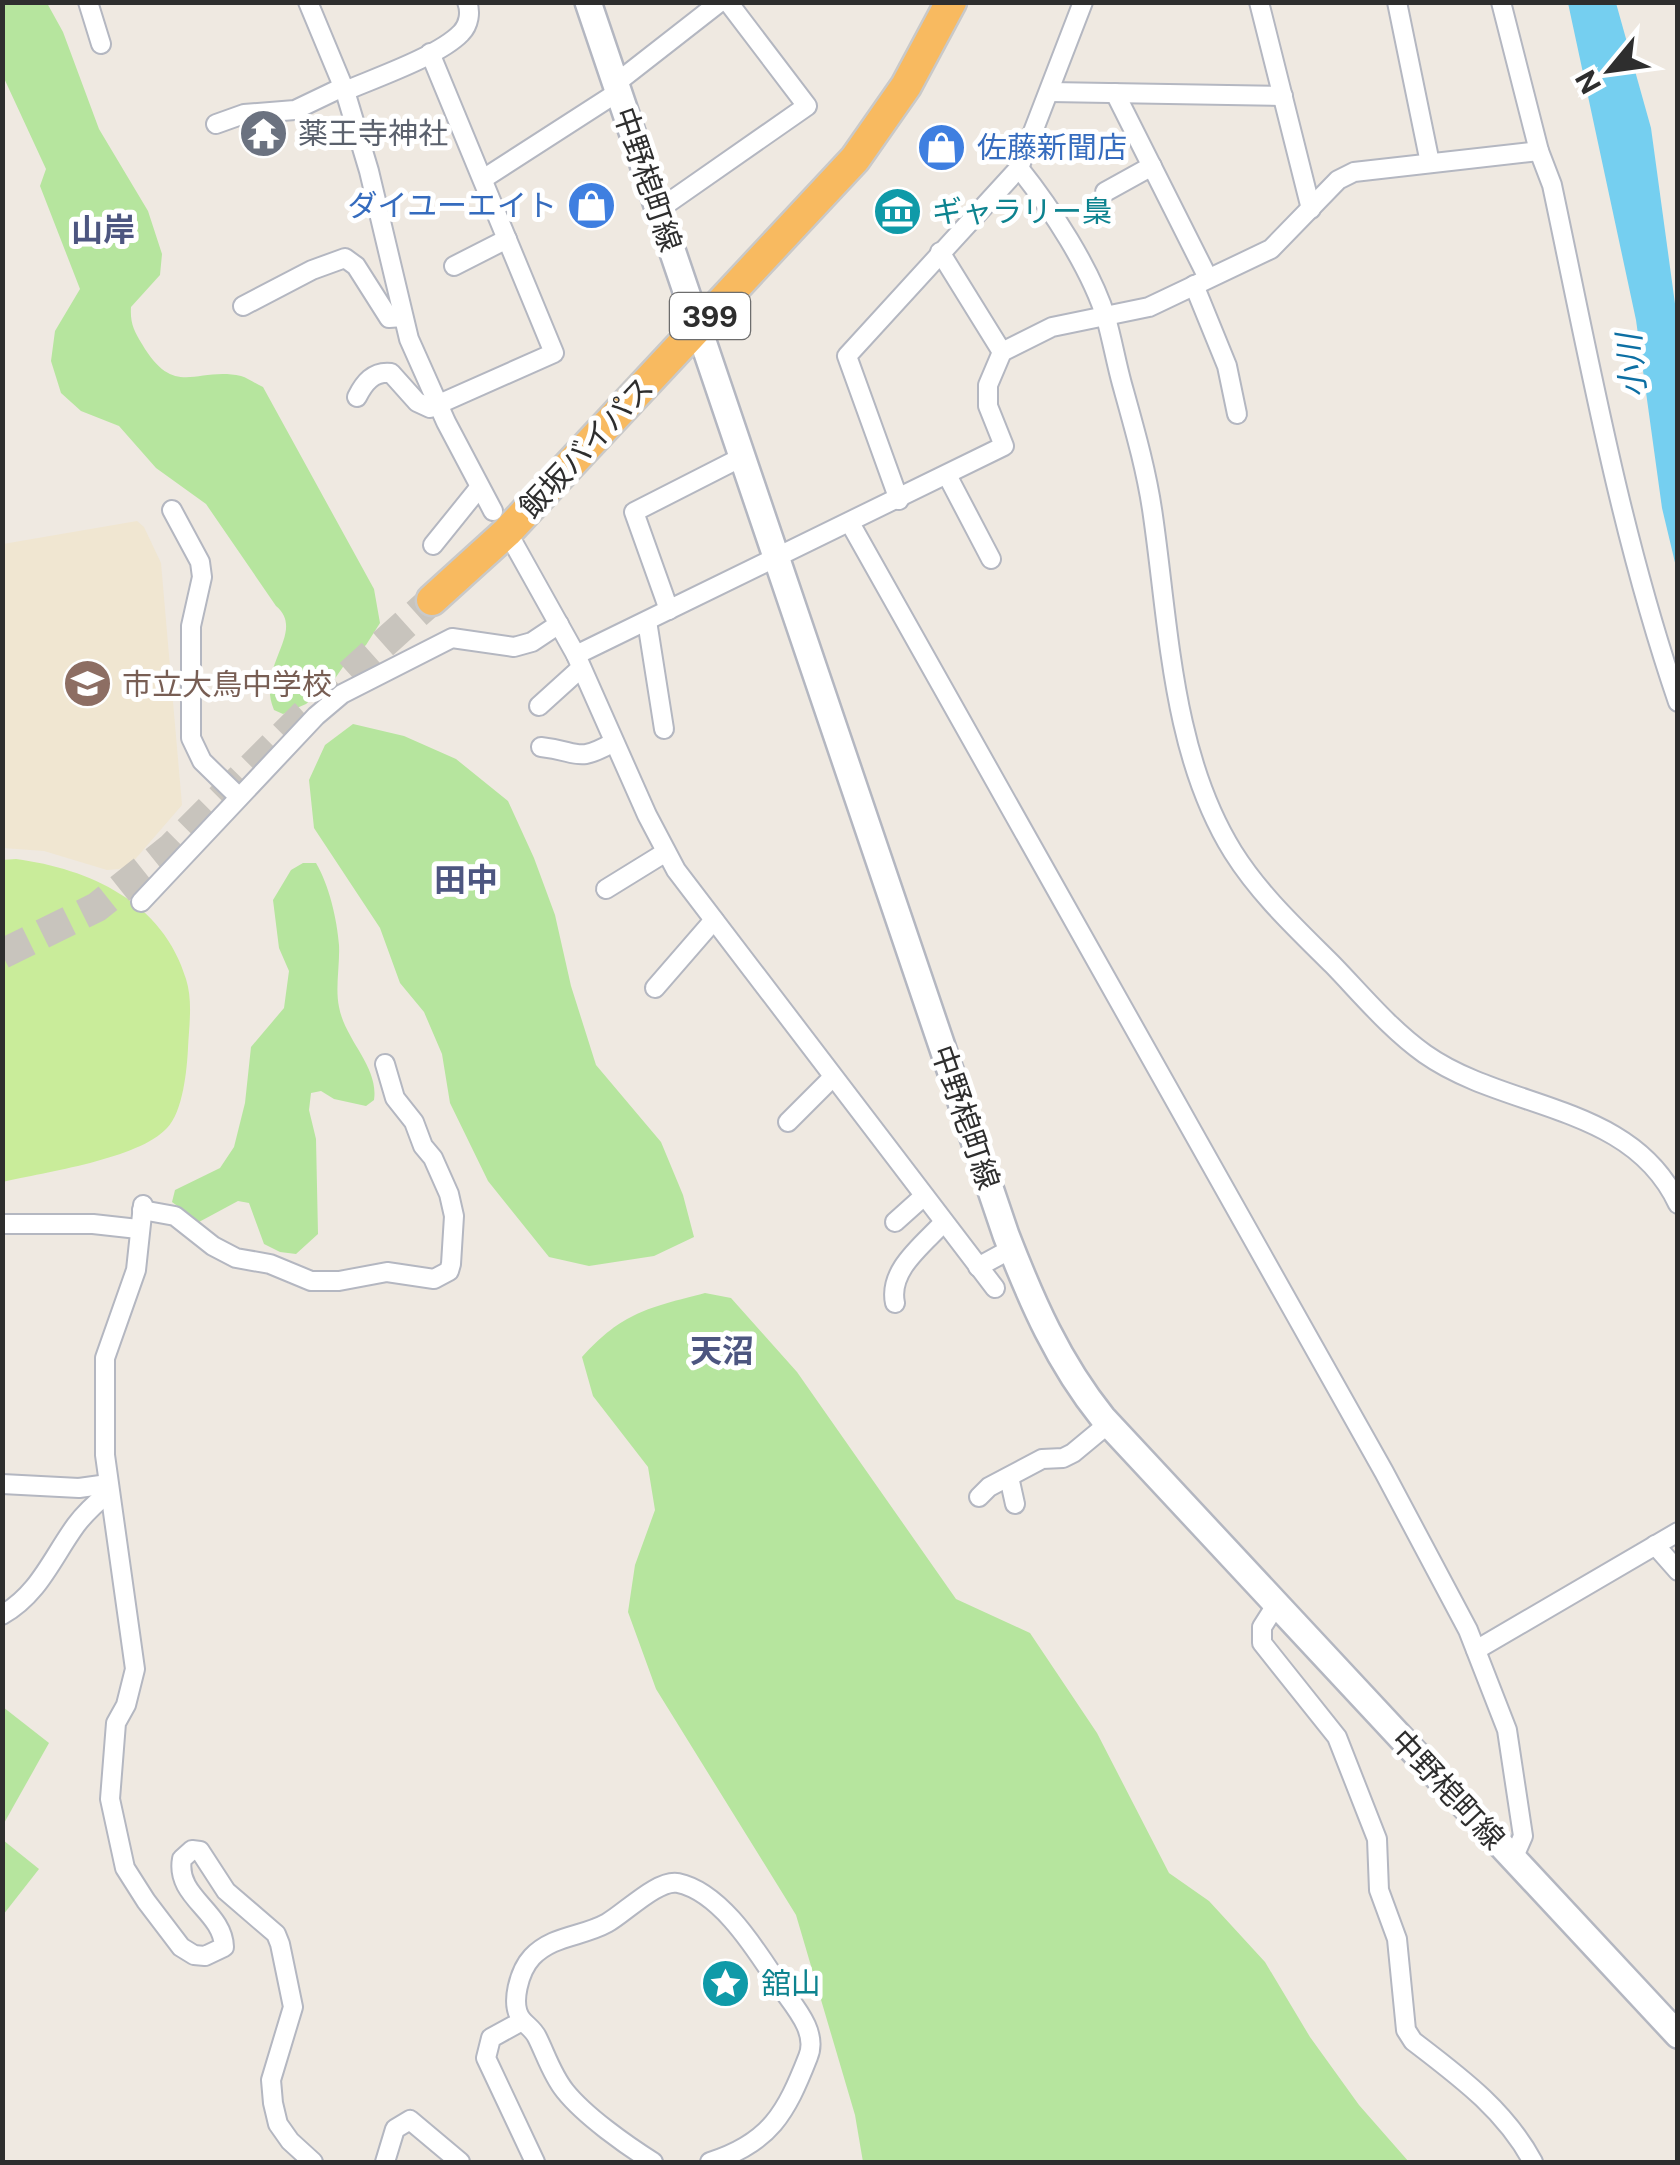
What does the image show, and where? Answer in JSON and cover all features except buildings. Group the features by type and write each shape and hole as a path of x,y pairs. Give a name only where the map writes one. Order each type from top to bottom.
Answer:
{"highway":[{"name":"飯坂バイパス","path":"432,600 507,532 855,160 906,86 951,2"}],"main road":[{"name":"中野梍町線","path":"588,2 1011,1249 1036,1314 1056,1352 1079,1389 1108,1424 1678,2035"}],"street":[{"path":"88,2 101,44"},
{"path":"308,2 344,89 409,338 493,511"},
{"path":"216,124 244,114 295,110 430,53 462,32 470,10 467,2"},
{"path":"483,179 616,88 720,2"},
{"path":"658,210 807,106 728,2"},
{"path":"898,500 847,356 1020,168 1083,2"},
{"path":"1259,2 1311,209"},
{"path":"1397,2 1430,162"},
{"path":"1501,2 1539,151 1552,184 1620,509 1640,586 1678,702"},
{"path":"358,397 364,384 382,372 391,372 424,408 439,405 554,353 430,53"},
{"path":"1050,92 1283,96"},
{"path":"1115,93 1152,166 1201,282 1238,414"},
{"path":"539,706 579,662 647,621 1004,446 988,406 988,385 1002,352 1052,327 1149,306 1271,249 1338,180 1354,172 1539,151"},
{"path":"1104,192 1152,166"},
{"path":"1020,168 1062,229 1105,316 1152,510 1190,747 1204,792 1232,850 1288,921 1396,1030 1426,1054 1473,1082 1578,1118 1622,1138 1649,1161 1678,1204"},
{"path":"454,266 507,239"},
{"path":"940,252 1002,352"},
{"path":"243,306 312,270 345,258 356,266 389,318 403,317"},
{"path":"669,610 634,512 742,457"},
{"path":"947,475 991,559"},
{"path":"433,545 480,488"},
{"path":"172,510 200,562 202,577 191,626 191,738 202,761 239,797"},
{"path":"850,524 1457,1608 1508,1730 1523,1836 1513,1858"},
{"path":"514,544 579,662 666,852 832,1078 995,1288"},
{"path":"647,621 664,730"},
{"path":"140,902 316,716 342,694 452,638 514,647 532,642 559,624"},
{"path":"541,747 565,749 575,757 586,756 614,742"},
{"path":"606,889 666,852"},
{"path":"655,988 714,920"},
{"path":"313,2162 290,2142 278,2124 273,2103 272,2080 293,2007 276,1934 238,1904 200,1851 192,1850 182,1859 180,1874 186,1888 215,1920 223,1934 224,1947 216,1954 194,1955 181,1947 126,1868 110,1799 111,1770 116,1723 126,1705 134,1669 105,1455 105,1358 136,1270 143,1208 175,1216 213,1246 236,1258 270,1264 311,1281 339,1281 387,1272 441,1278 449,1271 453,1205 438,1167 396,1098 385,1064"},
{"path":"788,1122 832,1078"},
{"path":"895,1222 924,1196"},
{"path":"895,1303 892,1290 896,1276 944,1222"},
{"path":"2,1224 93,1224 138,1229"},
{"path":"978,1267 1011,1249"},
{"path":"979,1496 989,1486 1042,1459 1073,1454 1108,1424"},
{"path":"1009,1477 1015,1504"},
{"path":"2,1484 109,1488"},
{"path":"2,1615 18,1606 44,1578 76,1525 109,1488"},
{"path":"1476,1650 1678,1532"},
{"path":"1655,1546 1678,1571"},
{"path":"1276,1605 1262,1627 1262,1642 1336,1737 1377,1839 1379,1890 1398,1939 1406,2030 1413,2042 1488,2102 1514,2129 1532,2162"},
{"path":"653,2162 565,2092 517,2006 521,1973 537,1952 556,1940 601,1926 663,1884 678,1883 724,1910 810,2033 811,2050 794,2091 771,2129 750,2145 710,2162"},
{"path":"522,2020 491,2038 486,2058 535,2162"},
{"path":"385,2162 394,2129 410,2120 460,2162"}],"shaded area":[{"name":"市立大鳥中学校","path":"137,521 144,527 161,563 182,805 131,864 119,869 107,870 44,851 3,848 3,544"}],"green space":[{"path":"3,3 47,3 63,32 99,129 148,211 162,254 160,275 131,307 133,327 142,344 154,361 176,376 241,376 263,387 374,589 380,623 366,645 306,704 283,714 274,710 270,694 274,665 284,639 284,616 206,504 156,468 119,426 81,411 61,393 51,361 55,331 80,289 40,186 46,169 3,76"},
{"path":"353,724 404,736 456,759 508,801 555,915 571,986 596,1065 661,1142 683,1195 694,1237 654,1256 589,1266 549,1257 488,1181 450,1103 442,1054 424,1012 400,983 380,928 314,828 309,780 325,745"},
{"path":"16,859 71,871 96,881 142,910 175,952 188,987 190,1022 183,1090 177,1112 167,1128 154,1139 114,1156 3,1182 2,860"},
{"path":"303,863 316,863 328,892 339,945 339,1007 367,1065 374,1100 366,1106 334,1099 321,1091 311,1093 318,1234 296,1254 264,1244 249,1203 238,1201 199,1222 172,1202 175,1190 220,1168 234,1147 245,1103 251,1047 284,1008 289,971 279,948 273,900 291,870"},
{"path":"705,1293 731,1298 797,1372 956,1599 1030,1633 1097,1733 1169,1873 1209,1901 1265,1962 1310,2037 1359,2105 1409,2162 863,2162 855,2115 796,1915 656,1689 628,1612 635,1565 655,1510 648,1467 593,1396 582,1357 610,1330 637,1314"},
{"path":"3,1707 49,1743 3,1825"},
{"path":"3,1840 39,1869 2,1915"}],"water":[{"path":"1568,3 1616,3 1651,128 1676,311 1677,571 1662,508 1636,320"}],"tunnel":[{"path":"2,954 97,907 171,848 303,716 432,600"}],"place":[{"name":"薬王寺神社","path":"263,133"},
{"name":"佐藤新聞店","path":"942,147"},
{"name":"ダイユーエイト","path":"592,205"},
{"name":"ギャラリー梟","path":"897,211"},
{"name":"市立大鳥中学校","path":"87,684"},
{"name":"舘山","path":"726,1983"}],"district":[{"name":"山岸","path":"103,229"},
{"name":"田中","path":"466,879"},
{"name":"天沼","path":"722,1350"}],"water label":[{"name":"小川","path":"1631,366"}]}
